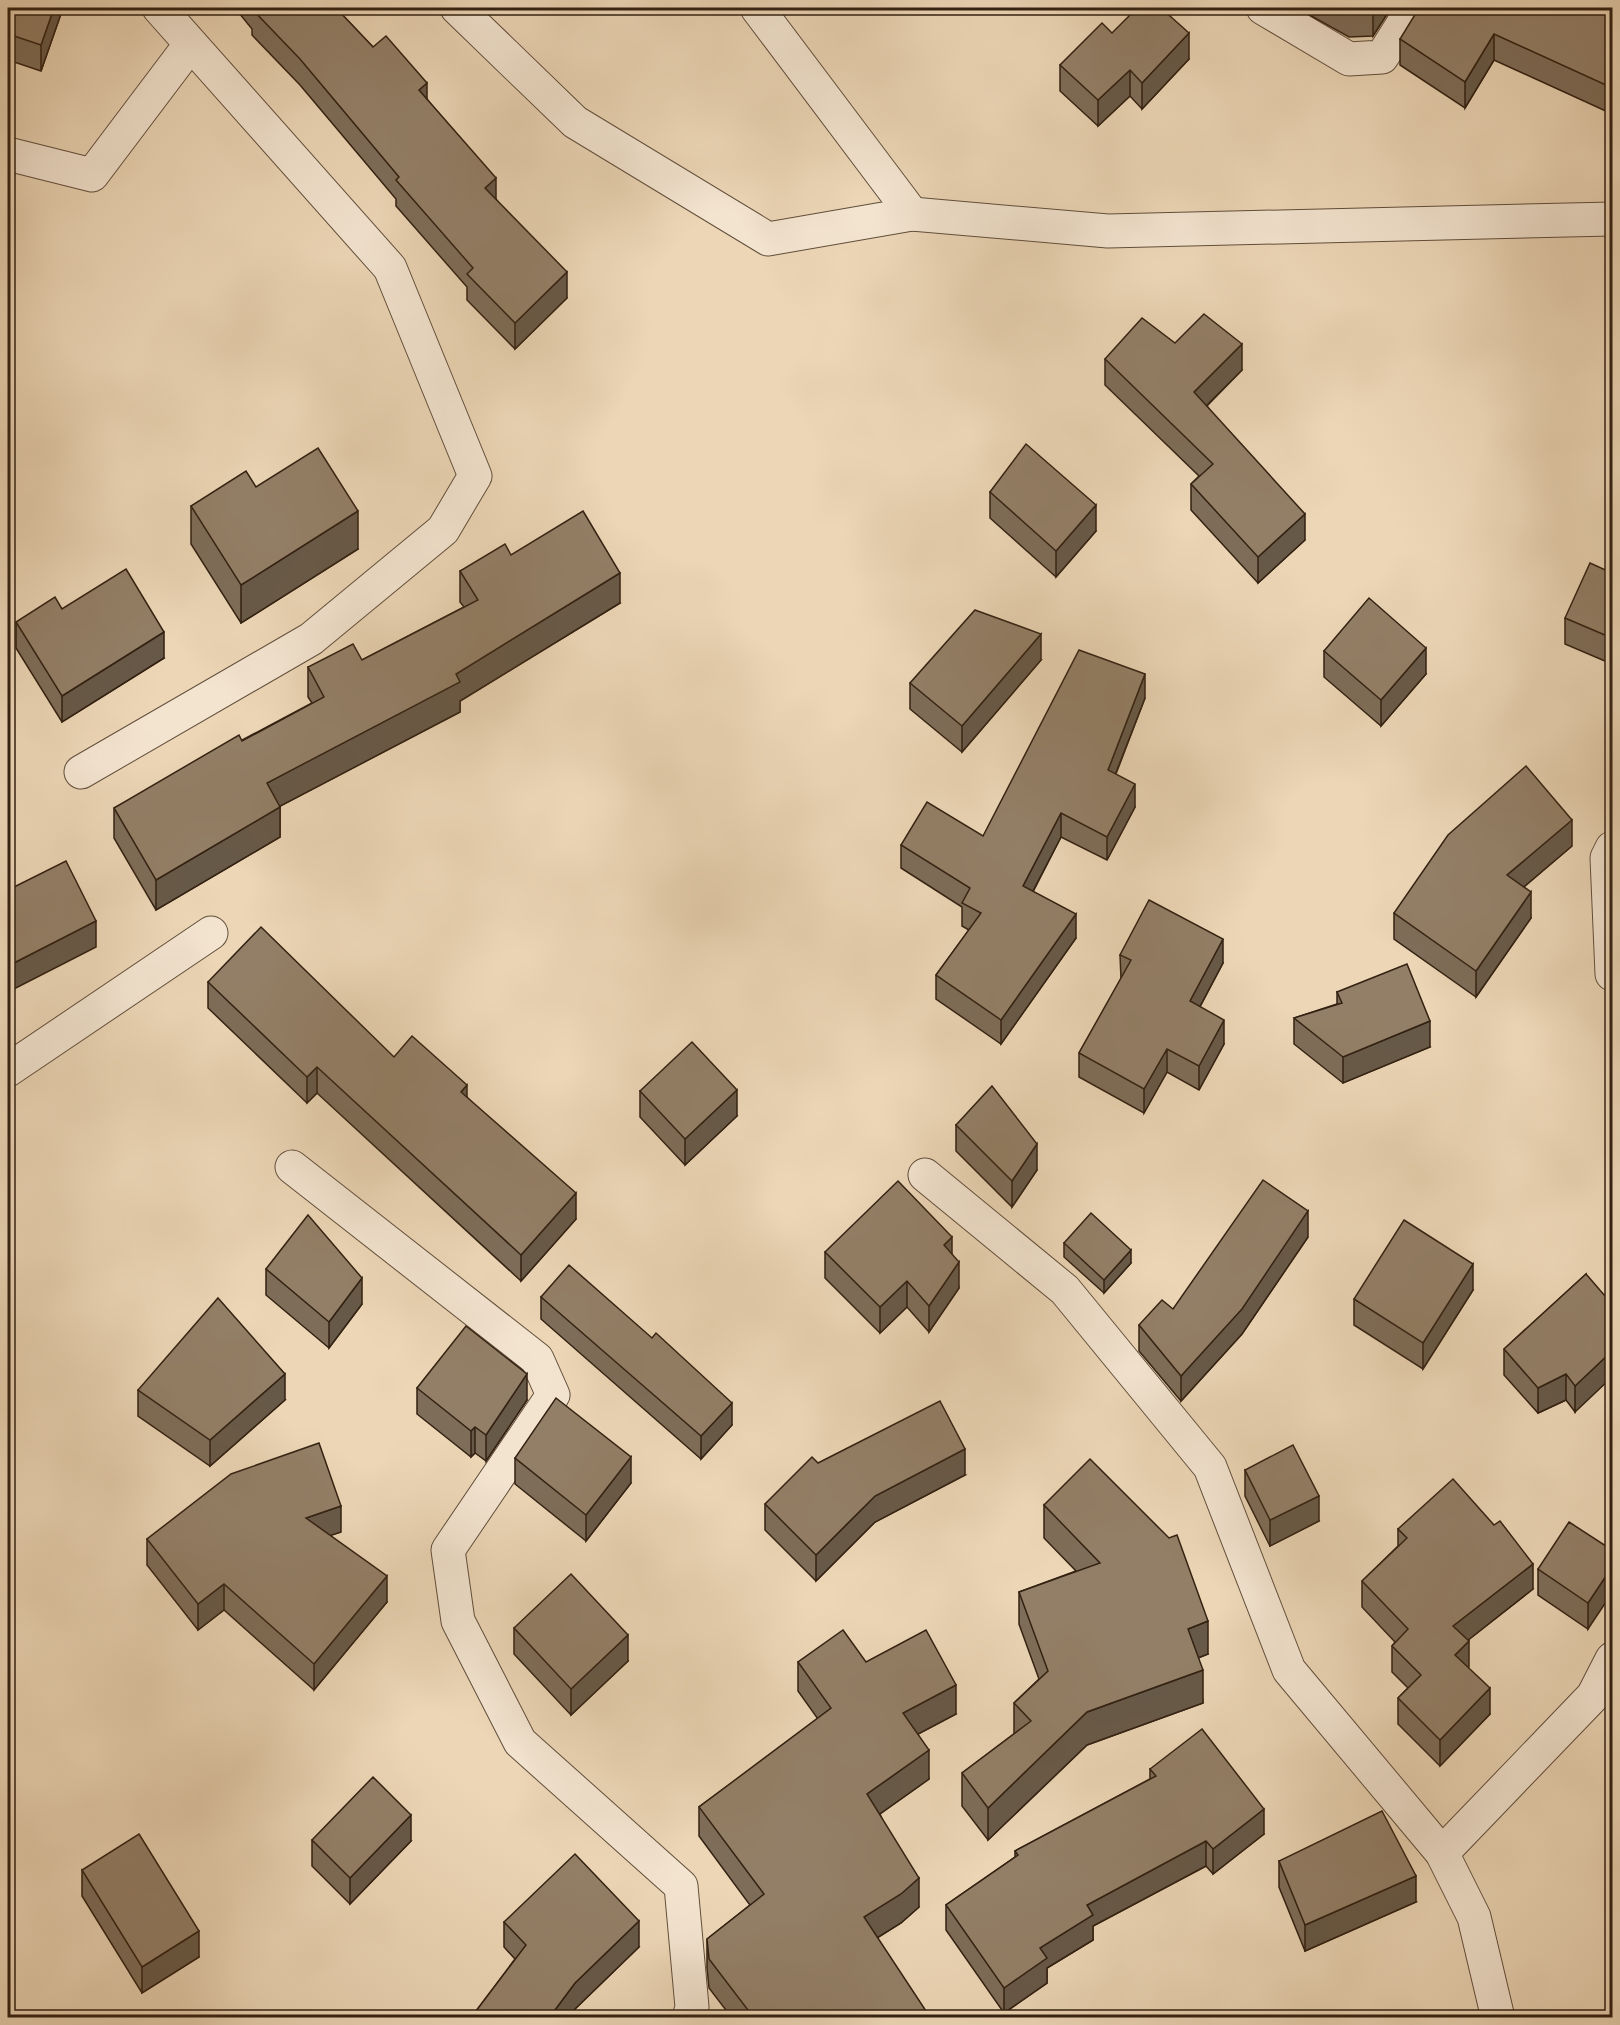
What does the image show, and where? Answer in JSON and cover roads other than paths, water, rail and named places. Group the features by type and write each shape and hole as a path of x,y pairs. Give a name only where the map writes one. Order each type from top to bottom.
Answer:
{"street":[{"path":"81,772 311,639 443,530 475,476 390,268 159,8"},
{"path":"457,8 575,123 768,239 912,214 1108,231 1612,219"},
{"path":"757,8 912,214"},
{"path":"1263,8 1349,59 1382,57 1413,8"},
{"path":"8,154 92,175 190,45"},
{"path":"1612,848 1607,858 1612,974"},
{"path":"8,1070 211,933"},
{"path":"292,1167 537,1359 553,1395 448,1550 458,1621 520,1742 681,1886 692,2007 689,2018"},
{"path":"925,1174 1065,1290 1210,1467 1289,1670 1442,1853 1474,1917 1498,2018"},
{"path":"1442,1853 1593,1696 1612,1659"}]}
